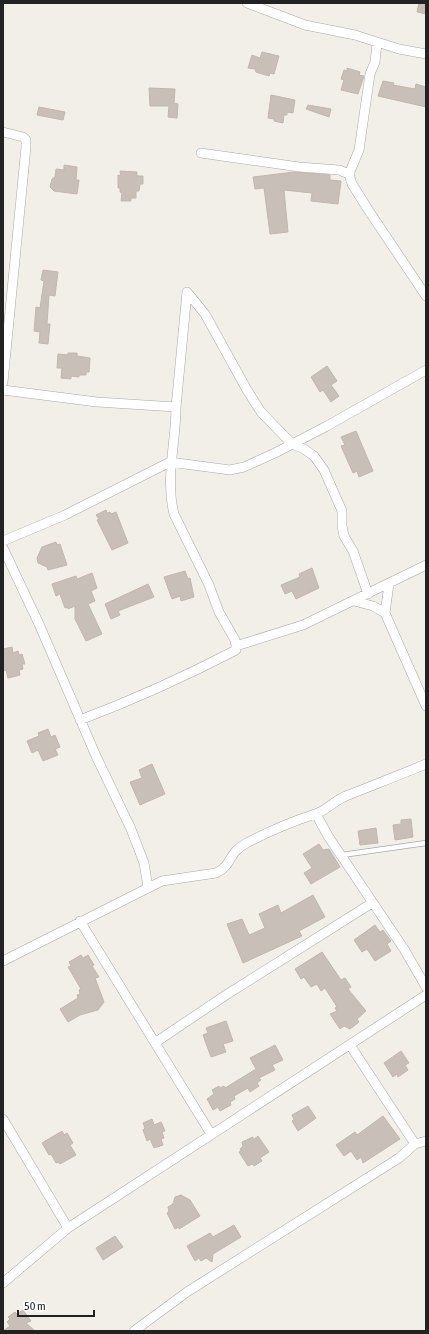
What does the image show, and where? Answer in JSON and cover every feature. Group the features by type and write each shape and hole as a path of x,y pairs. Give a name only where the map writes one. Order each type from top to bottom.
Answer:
{"street":[{"path":"247,3 305,25 355,35 377,44 426,54"},
{"path":"377,44 375,62 369,82 359,150 349,174 352,184 369,211 426,296"},
{"path":"3,132 23,137 26,140 26,147 3,382"},
{"path":"200,153 299,167 339,170 349,174"},
{"path":"80,720 112,708 236,650 235,640 219,612 210,585 174,514 171,496 170,462 176,426 176,407 187,292 205,314 247,390 261,412 292,444 304,449 314,456 324,470 342,511 344,536 353,551 368,594"},
{"path":"3,541 65,515 170,462 230,470 251,464 327,426 426,370"},
{"path":"3,390 90,401 176,407"},
{"path":"3,548 39,624 80,720 131,829 144,863 148,887"},
{"path":"236,646 303,625 426,566"},
{"path":"389,584 385,613 426,706"},
{"path":"354,601 373,606 385,613"},
{"path":"3,961 162,881 216,873 225,867 237,848 266,833 316,814 345,796 426,764"},
{"path":"316,814 328,836 404,949 426,987"},
{"path":"156,1042 226,995 372,903"},
{"path":"80,921 156,1042 211,1134"},
{"path":"3,1283 68,1228 426,995"},
{"path":"350,1045 415,1144"},
{"path":"3,1119 68,1228"},
{"path":"134,1331 187,1292 399,1158 415,1144 426,1141"}],"lane":[{"path":"342,855 426,843"}],"building":[{"path":"419,3 426,3 426,14 417,12"},
{"path":"262,52 279,56 274,74 270,73 269,76 256,72 255,69 248,68 252,55 260,58"},
{"path":"347,68 360,72 359,75 364,76 358,94 341,90 344,80 341,79 344,70 347,71"},
{"path":"383,81 394,83 393,85 415,89 416,84 426,87 426,107 378,96"},
{"path":"149,88 175,89 174,103 178,104 177,118 168,117 169,106 150,106"},
{"path":"271,95 295,100 293,113 287,112 287,115 284,115 283,123 268,118"},
{"path":"308,105 331,109 329,117 306,109"},
{"path":"39,107 65,112 63,120 37,115"},
{"path":"64,165 77,167 76,180 79,180 77,194 54,191 50,187 52,179 55,177 56,169 64,170"},
{"path":"120,171 137,172 137,176 143,176 143,184 140,184 139,191 136,191 136,198 131,198 131,201 121,201 122,193 120,192 120,188 118,188 118,175 121,176"},
{"path":"294,172 330,175 330,180 341,181 338,204 311,201 312,193 284,190 288,232 270,234 264,188 255,189 253,177"},
{"path":"43,270 58,272 55,296 49,295 47,324 50,324 48,344 39,343 40,332 34,331 36,307 40,308 44,281 41,280"},
{"path":"68,353 77,353 77,356 90,358 89,372 86,372 86,375 79,375 79,377 71,376 71,379 61,378 62,368 57,368 58,354 68,355"},
{"path":"327,366 337,381 331,385 339,396 331,402 323,390 320,392 311,377"},
{"path":"356,431 373,471 359,477 357,471 353,473 341,446 345,445 341,437"},
{"path":"106,510 107,513 110,512 111,514 116,512 128,543 112,550 96,515"},
{"path":"56,542 57,545 60,544 67,565 48,570 47,567 38,563 37,558 42,547"},
{"path":"312,568 319,588 296,599 292,591 285,594 281,585 300,577 299,574"},
{"path":"185,571 188,579 190,578 194,597 181,601 180,596 172,599 164,577"},
{"path":"92,573 97,588 91,591 95,601 88,604 102,634 86,641 75,619 75,606 68,609 68,607 65,608 60,594 56,596 52,584 76,576 77,579"},
{"path":"148,584 154,597 118,611 120,615 111,619 105,604"},
{"path":"12,647 13,653 18,651 19,655 22,654 25,664 22,664 23,669 19,670 20,675 8,678 6,670 3,671 3,649"},
{"path":"48,729 51,737 55,735 60,747 55,749 58,755 43,761 38,750 32,753 27,741 39,736 38,733"},
{"path":"152,764 165,794 140,805 130,782 142,778 139,770"},
{"path":"411,819 413,837 395,840 393,825 401,824 401,820"},
{"path":"376,828 378,843 360,845 358,831"},
{"path":"319,844 323,850 329,849 340,867 311,884 304,873 312,868 303,854"},
{"path":"313,895 325,917 299,931 302,936 243,963 227,924 242,919 249,935 265,928 259,914 278,905 281,913"},
{"path":"375,925 380,932 383,930 391,941 387,944 391,951 375,961 367,949 362,952 354,940"},
{"path":"322,952 341,980 345,978 351,987 348,989 366,1011 357,1019 359,1022 350,1029 344,1026 340,1029 330,1014 337,1011 335,1008 337,1007 325,988 321,991 317,984 311,987 304,977 301,979 295,969"},
{"path":"81,955 83,958 88,955 94,965 92,966 99,977 95,978 104,1002 98,1010 80,1015 68,1022 60,1009 78,998 77,995 80,994 79,990 81,989 68,967 71,966 69,962"},
{"path":"226,1021 233,1041 223,1044 226,1052 211,1057 203,1035 208,1033 206,1028"},
{"path":"275,1045 283,1060 272,1065 275,1070 259,1078 261,1080 257,1083 259,1086 250,1092 248,1088 234,1096 235,1099 230,1102 231,1105 220,1111 218,1107 213,1110 207,1099 214,1094 212,1090 219,1086 220,1088 224,1086 225,1088 256,1069 250,1058"},
{"path":"401,1051 409,1063 405,1065 408,1070 398,1077 397,1074 393,1077 384,1063"},
{"path":"308,1106 316,1118 298,1131 292,1121 294,1120 292,1115"},
{"path":"383,1116 400,1139 363,1163 361,1157 357,1160 351,1151 344,1156 336,1145 355,1132 357,1135"},
{"path":"152,1119 154,1125 161,1122 165,1131 162,1132 164,1138 161,1139 163,1145 154,1148 150,1139 147,1141 143,1130 145,1128 143,1123"},
{"path":"62,1131 64,1135 67,1133 73,1143 70,1145 76,1155 60,1164 58,1162 56,1163 51,1154 49,1155 42,1143"},
{"path":"258,1136 269,1152 260,1158 262,1161 254,1166 252,1164 248,1166 239,1152 243,1146 242,1142 253,1137 253,1140"},
{"path":"181,1195 190,1200 200,1216 179,1229 179,1227 175,1229 167,1213 169,1211 168,1207 173,1204 175,1197"},
{"path":"234,1225 241,1237 213,1254 212,1262 206,1258 201,1261 199,1258 195,1261 187,1246 210,1233 213,1237"},
{"path":"115,1236 123,1247 103,1260 96,1248"},
{"path":"23,1310 31,1321 26,1323 35,1331 3,1331 10,1326 7,1322 10,1319 8,1317 15,1312 17,1314"}]}
